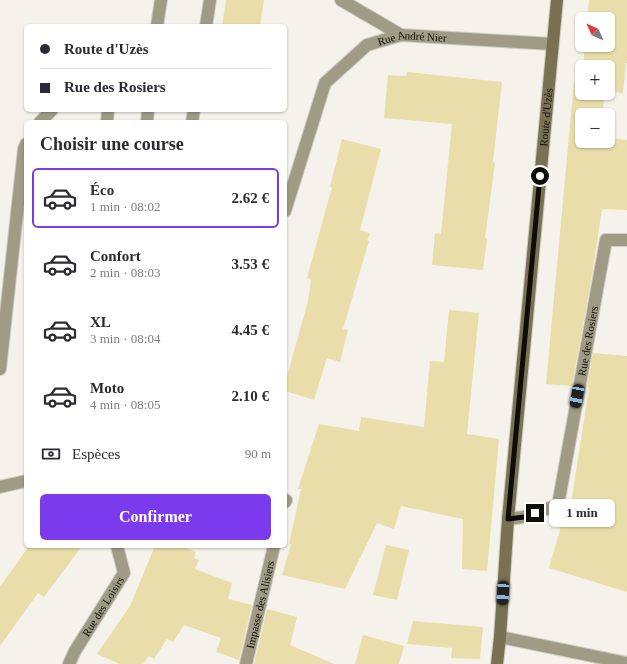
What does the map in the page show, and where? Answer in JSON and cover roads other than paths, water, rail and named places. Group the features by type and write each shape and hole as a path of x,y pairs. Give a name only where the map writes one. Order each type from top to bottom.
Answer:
{"main road":[{"name":"Route d'Uzès","path":"497,664 508,519 557,0"}],"street":[{"path":"157,24 161,0"},
{"path":"206,24 210,0"},
{"path":"341,0 401,35"},
{"name":"Rue André Nier","path":"287,204 325,83 367,45 401,35 552,44"},
{"path":"42,120 50,112"},
{"path":"0,368 24,149"},
{"name":"Rue des Rosiers","path":"508,519 524,517 558,505 606,240 627,240"},
{"path":"0,487 24,481"},
{"name":"Rue des Loisirs","path":"69,664 75,651 124,573 118,548"},
{"name":"Impasse des Alisiers","path":"246,664 274,548"},
{"path":"500,637 627,663"}]}
